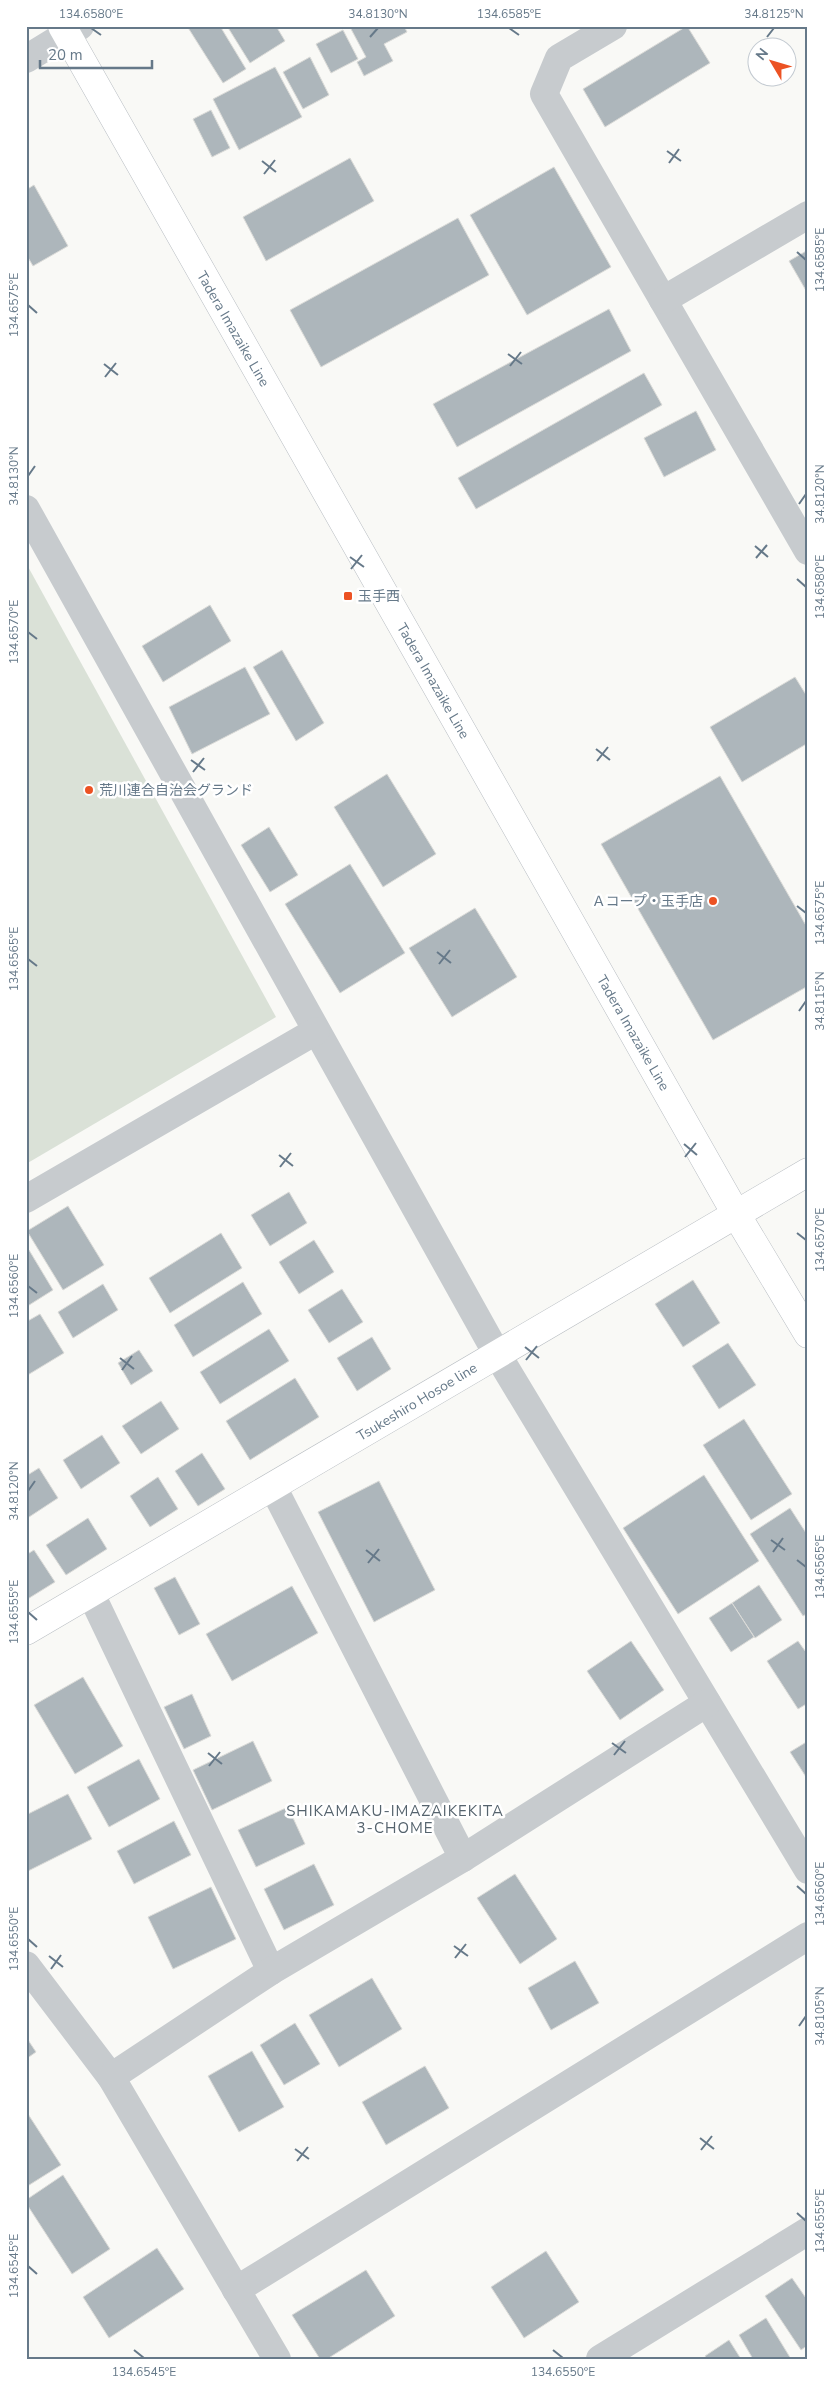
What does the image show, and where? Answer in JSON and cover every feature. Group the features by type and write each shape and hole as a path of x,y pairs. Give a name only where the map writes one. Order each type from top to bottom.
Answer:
{"main road":[{"name":"Tadera Imazaike Line","path":"69,29 736,1214 808,1334"},
{"name":"Tsukeshiro Hosoe line","path":"26,1631 808,1172"}],"street":[{"path":"613,26 559,58 544,94 808,551"},
{"path":"26,59 69,29"},
{"path":"663,300 808,215"},
{"path":"26,510 498,1354 808,1870"},
{"path":"26,1199 316,1031"},
{"path":"273,1487 463,1858"},
{"path":"91,1594 271,1971"},
{"path":"111,2078 271,1971 463,1858 707,1703"},
{"path":"236,2290 808,1936"},
{"path":"26,1965 111,2078 276,2359"},
{"path":"600,2359 808,2231"}],"shaded area":[{"name":"荒川連合自治会グランド","path":"26,563 276,1017 26,1164"}],"building":[{"path":"187,26 220,26 246,69 223,83"},
{"path":"227,26 276,26 285,41 250,63"},
{"path":"356,26 404,26 407,32 384,44 393,61 364,76 357,62 366,57 351,29"},
{"path":"687,26 710,63 605,127 583,89"},
{"path":"343,30 358,59 331,73 316,44"},
{"path":"310,57 329,95 303,109 283,72"},
{"path":"275,67 302,117 239,150 213,99"},
{"path":"211,110 230,148 212,157 193,119"},
{"path":"350,158 374,201 266,261 243,217"},
{"path":"554,167 611,267 527,315 470,215"},
{"path":"34,185 68,246 33,266 26,254 26,190"},
{"path":"458,218 489,275 321,367 290,310"},
{"path":"808,250 808,294 789,261"},
{"path":"609,309 631,351 457,447 433,404"},
{"path":"644,373 662,405 476,509 458,478"},
{"path":"696,411 716,450 664,477 644,438"},
{"path":"210,605 231,641 163,682 142,646"},
{"path":"282,650 324,723 296,741 253,667"},
{"path":"245,667 270,714 192,754 169,707"},
{"path":"795,677 808,698 808,743 742,782 710,727"},
{"path":"387,774 436,854 383,887 334,807"},
{"name":"Ａコープ・玉手店","path":"720,776 808,929 808,986 713,1040 601,844"},
{"path":"269,827 298,875 270,892 241,845"},
{"path":"350,864 405,953 340,993 285,904"},
{"path":"475,908 517,977 452,1017 409,948"},
{"path":"289,1192 307,1223 270,1246 251,1215"},
{"path":"68,1206 104,1265 63,1290 27,1231"},
{"path":"221,1233 242,1268 170,1313 149,1278"},
{"path":"314,1240 334,1272 299,1294 279,1262"},
{"path":"29,1250 53,1290 26,1307 26,1251"},
{"path":"693,1280 720,1323 683,1347 655,1304"},
{"path":"243,1282 262,1314 193,1357 174,1325"},
{"path":"103,1284 118,1310 73,1338 58,1312"},
{"path":"342,1289 363,1322 329,1343 308,1310"},
{"path":"40,1314 64,1353 26,1376 26,1322"},
{"path":"269,1329 289,1361 220,1404 200,1372"},
{"path":"372,1337 391,1369 357,1391 337,1358"},
{"path":"728,1343 756,1385 719,1409 692,1366"},
{"path":"139,1350 153,1371 131,1385 118,1363"},
{"path":"295,1378 319,1417 250,1460 226,1421"},
{"path":"161,1401 179,1429 141,1454 122,1426"},
{"path":"744,1419 792,1494 751,1520 703,1445"},
{"path":"102,1435 120,1463 81,1489 63,1460"},
{"path":"202,1453 225,1489 198,1506 175,1471"},
{"path":"39,1468 58,1498 26,1519 26,1476"},
{"path":"704,1475 759,1561 678,1614 623,1528"},
{"path":"158,1477 178,1509 150,1527 130,1496"},
{"path":"379,1481 435,1590 374,1622 318,1512"},
{"path":"790,1508 808,1536 808,1613 803,1616 750,1534"},
{"path":"88,1518 107,1549 66,1575 46,1545"},
{"path":"34,1550 55,1582 26,1600 26,1555"},
{"path":"175,1577 200,1624 179,1635 154,1588"},
{"path":"759,1585 782,1620 755,1638 732,1603"},
{"path":"292,1586 318,1633 232,1681 206,1634"},
{"path":"732,1603 754,1637 731,1652 709,1618"},
{"path":"631,1641 664,1690 620,1720 587,1671"},
{"path":"798,1641 808,1655 808,1703 798,1709 767,1661"},
{"path":"83,1677 123,1746 75,1774 34,1705"},
{"path":"192,1694 211,1736 184,1749 164,1707"},
{"path":"253,1741 272,1781 212,1810 193,1770"},
{"path":"808,1741 808,1780 790,1752"},
{"path":"139,1759 160,1799 109,1827 87,1787"},
{"path":"68,1794 92,1839 26,1872 26,1815"},
{"path":"288,1807 305,1844 256,1867 238,1830"},
{"path":"174,1821 191,1855 134,1884 117,1851"},
{"path":"314,1864 334,1905 284,1930 264,1889"},
{"path":"515,1874 557,1939 520,1964 477,1898"},
{"path":"211,1887 236,1939 173,1969 148,1917"},
{"path":"575,1961 599,2003 551,2030 528,1988"},
{"path":"372,1978 402,2029 339,2067 309,2015"},
{"path":"295,2023 320,2064 284,2085 260,2045"},
{"path":"26,2037 36,2052 26,2059"},
{"path":"252,2051 284,2107 239,2132 208,2076"},
{"path":"425,2066 449,2108 386,2145 362,2102"},
{"path":"26,2111 61,2165 26,2187"},
{"path":"63,2175 110,2249 72,2274 26,2203 26,2200"},
{"path":"157,2248 184,2289 109,2338 83,2297"},
{"path":"546,2251 579,2302 524,2338 491,2287"},
{"path":"366,2270 395,2316 327,2359 320,2359 292,2315"},
{"path":"792,2278 808,2301 808,2345 801,2350 765,2296"},
{"path":"766,2318 791,2359 753,2359 739,2335"},
{"path":"729,2340 741,2359 707,2359 705,2356"}],"place":[{"name":"玉手西","path":"348,596"},
{"name":"荒川連合自治会グランド","path":"89,790"},
{"name":"Ａコープ・玉手店","path":"713,901"}],"district":[{"name":"SHIKAMAKU-IMAZAIKEKITA 3-CHOME","path":"395,1820"}]}
